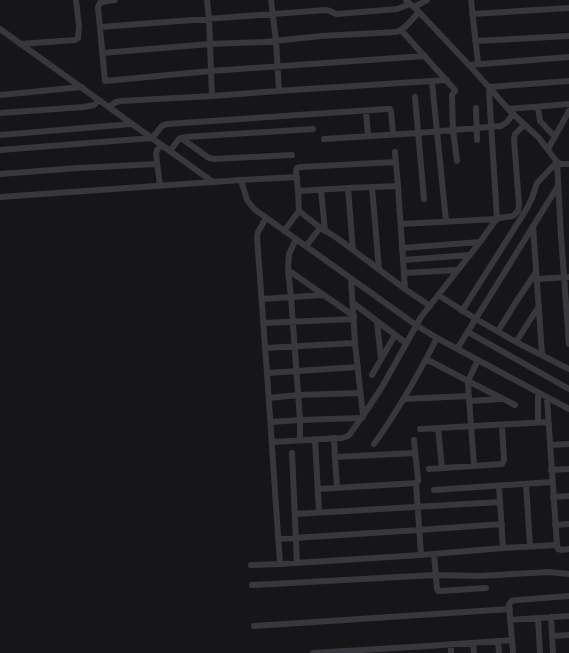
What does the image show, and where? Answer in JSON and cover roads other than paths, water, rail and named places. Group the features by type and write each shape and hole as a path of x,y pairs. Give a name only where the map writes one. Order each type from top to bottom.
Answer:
{"street":[{"path":"20,44 75,40 78,38 79,26 76,0"},
{"path":"115,0 108,0 100,3 98,6 105,81 425,56"},
{"path":"207,0 212,96"},
{"path":"272,0 279,91"},
{"path":"100,27 326,10 337,14 397,9 412,6 427,0"},
{"path":"471,0 478,63"},
{"path":"102,53 210,44 276,41 396,32 401,30 412,6"},
{"path":"412,6 469,65 489,90 539,138 557,162 566,277 569,344"},
{"path":"472,14 569,8"},
{"path":"0,29 213,182"},
{"path":"401,30 455,90 452,96 453,130 457,161"},
{"path":"475,41 569,36"},
{"path":"469,65 478,63 569,57"},
{"path":"110,107 116,102 120,101 447,80"},
{"path":"489,90 569,81"},
{"path":"432,82 446,221"},
{"path":"0,95 82,87"},
{"path":"272,442 300,439 342,438 348,436 382,387 416,325 497,219 489,90"},
{"path":"415,97 424,199"},
{"path":"0,113 84,107 94,105 100,100"},
{"path":"510,111 569,104"},
{"path":"538,107 540,121 554,137"},
{"path":"476,108 478,140"},
{"path":"0,150 152,138 162,126 167,124 390,109 393,134"},
{"path":"548,149 569,110"},
{"path":"366,111 368,136"},
{"path":"324,139 418,133 502,125 507,122 510,111"},
{"path":"0,135 132,124"},
{"path":"401,224 497,219 515,215 519,209 514,139 515,134 524,125"},
{"path":"170,151 179,139 186,137 313,129"},
{"path":"182,138 209,158 215,160 292,155"},
{"path":"160,186 157,152 162,145"},
{"path":"395,152 405,289"},
{"path":"284,231 299,211 297,169 299,167 396,162"},
{"path":"557,162 561,164 569,164"},
{"path":"462,311 526,210 537,183 557,162"},
{"path":"0,174 157,164"},
{"path":"0,197 297,177"},
{"path":"241,180 247,200 254,209 416,325 437,338 569,409"},
{"path":"298,191 398,186"},
{"path":"458,349 558,186"},
{"path":"372,187 379,270"},
{"path":"348,188 353,250"},
{"path":"306,246 322,230 322,190"},
{"path":"299,211 322,230 353,250 430,306"},
{"path":"266,218 258,232 257,237 280,564"},
{"path":"533,226 542,354"},
{"path":"296,239 289,254 288,270 300,420 300,439"},
{"path":"402,248 480,242"},
{"path":"403,260 470,255"},
{"path":"288,270 354,317"},
{"path":"404,273 457,270"},
{"path":"537,275 566,277"},
{"path":"498,331 516,302 537,275"},
{"path":"351,279 362,417"},
{"path":"262,299 323,295"},
{"path":"438,295 462,311 516,342 569,369"},
{"path":"353,303 406,343"},
{"path":"516,342 539,306"},
{"path":"264,323 354,317"},
{"path":"377,322 381,359"},
{"path":"468,332 569,389"},
{"path":"372,375 395,335"},
{"path":"374,444 394,416 437,338"},
{"path":"265,348 356,343"},
{"path":"426,359 502,399 515,404"},
{"path":"474,465 468,381 478,360"},
{"path":"267,373 358,367"},
{"path":"269,398 298,395 360,393"},
{"path":"538,393 538,422"},
{"path":"547,398 557,545 558,549 560,550 569,549"},
{"path":"404,399 502,399"},
{"path":"271,422 362,417"},
{"path":"420,429 548,422"},
{"path":"429,469 501,464 504,462 502,425"},
{"path":"438,428 442,468"},
{"path":"334,438 337,487"},
{"path":"315,439 319,512"},
{"path":"414,440 418,479 416,483 421,555"},
{"path":"550,445 569,444"},
{"path":"292,453 297,563"},
{"path":"335,459 340,457 415,453"},
{"path":"552,470 569,469"},
{"path":"434,490 552,482"},
{"path":"318,489 416,483"},
{"path":"526,484 530,546"},
{"path":"499,486 503,548"},
{"path":"553,497 569,496"},
{"path":"295,514 500,502"},
{"path":"278,539 502,524"},
{"path":"555,525 569,524"},
{"path":"251,565 557,545"},
{"path":"434,554 437,589 441,591 486,588"},
{"path":"252,585 549,572 569,574"},
{"path":"513,653 510,603 512,601 569,596"},
{"path":"254,626 510,609"},
{"path":"510,620 569,616"},
{"path":"551,617 553,653"},
{"path":"538,618 540,653"},
{"path":"552,636 569,635"},
{"path":"312,653 428,650 451,644 512,640"},
{"path":"498,641 499,653"},
{"path":"473,643 474,653"},
{"path":"451,644 452,653"}]}
